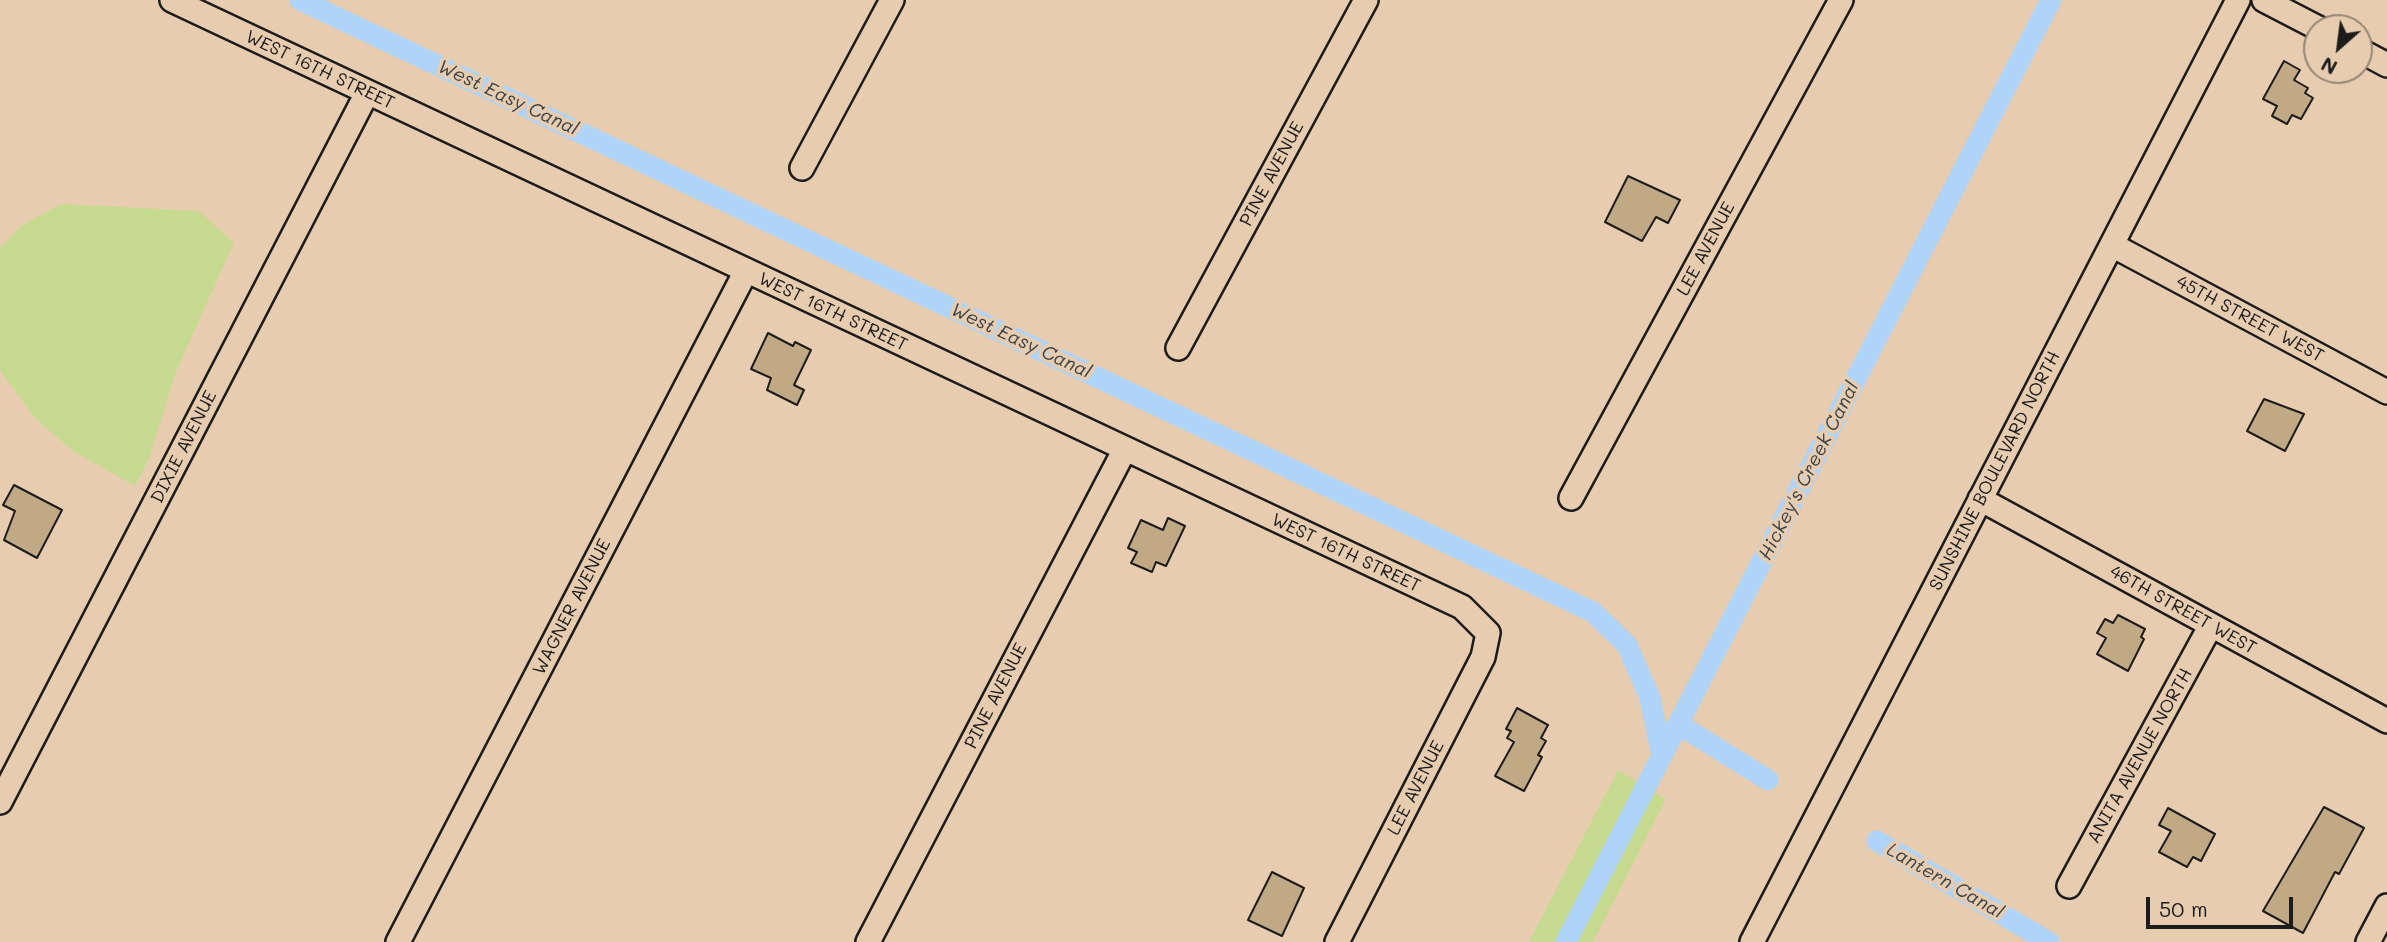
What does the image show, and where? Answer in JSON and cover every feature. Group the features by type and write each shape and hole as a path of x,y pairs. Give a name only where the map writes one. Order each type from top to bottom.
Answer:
{"street":[{"name":"WEST 16TH STREET","path":"172,0 1462,607 1488,633"},
{"path":"802,168 892,0"},
{"name":"PINE AVENUE","path":"1178,348 1366,0"},
{"name":"LEE AVENUE","path":"1571,498 1841,0"},
{"name":"SUNSHINE BOULEVARD NORTH","path":"1752,942 2238,0"},
{"path":"2264,0 2303,20"},
{"name":"DIXIE AVENUE","path":"0,802 367,93"},
{"name":"45TH STREET WEST","path":"2112,245 2387,392"},
{"name":"WAGNER AVENUE","path":"398,942 746,271"},
{"name":"PINE AVENUE","path":"868,942 1125,449"},
{"name":"46TH STREET WEST","path":"1980,499 2387,720"},
{"name":"ANITA AVENUE NORTH","path":"2069,886 2211,625"},
{"name":"LEE AVENUE","path":"1337,942 1483,657 1488,633"},
{"path":"2368,942 2387,906"}],"green space":[{"path":"61,204 199,211 234,243 177,369 149,458 135,486 73,451 34,417 0,370 0,248 21,226"},
{"path":"1618,770 1666,799 1593,942 1529,942"}],"building":[{"path":"2284,61 2300,70 2294,80 2308,88 2305,93 2313,98 2301,119 2292,115 2287,124 2272,116 2277,106 2263,99"},
{"path":"1628,176 1680,200 1668,223 1656,217 1642,241 1605,222"},
{"path":"768,333 793,346 795,342 811,350 794,385 804,390 797,405 767,390 771,378 751,369"},
{"path":"2264,399 2304,414 2285,451 2247,431"},
{"path":"14,485 62,510 37,558 4,540 15,511 3,505"},
{"path":"1168,518 1185,526 1166,566 1156,562 1152,572 1131,563 1137,552 1128,548 1141,520 1163,530"},
{"path":"2118,615 2145,629 2141,637 2144,639 2128,671 2097,654 2106,638 2097,633 2105,619 2113,623"},
{"path":"1517,708 1548,725 1541,738 1546,741 1538,755 1542,757 1524,791 1495,776 1514,742 1507,738 1511,731 1506,729"},
{"path":"2324,807 2364,828 2339,874 2335,872 2303,933 2263,911"},
{"path":"2168,808 2215,834 2201,861 2193,857 2187,867 2159,852 2171,831 2159,825"},
{"path":"1272,872 1304,888 1282,936 1248,920"}],"waterway":[{"name":"West Easy Canal","path":"300,0 1593,612 1627,645 1650,698 1662,756"},
{"name":"Hickey's Creek Canal","path":"1566,942 2051,0"},
{"name":"Lantern Canal","path":"1678,724 1768,780"},
{"name":"Lantern Canal","path":"1877,841 2049,942"}]}
